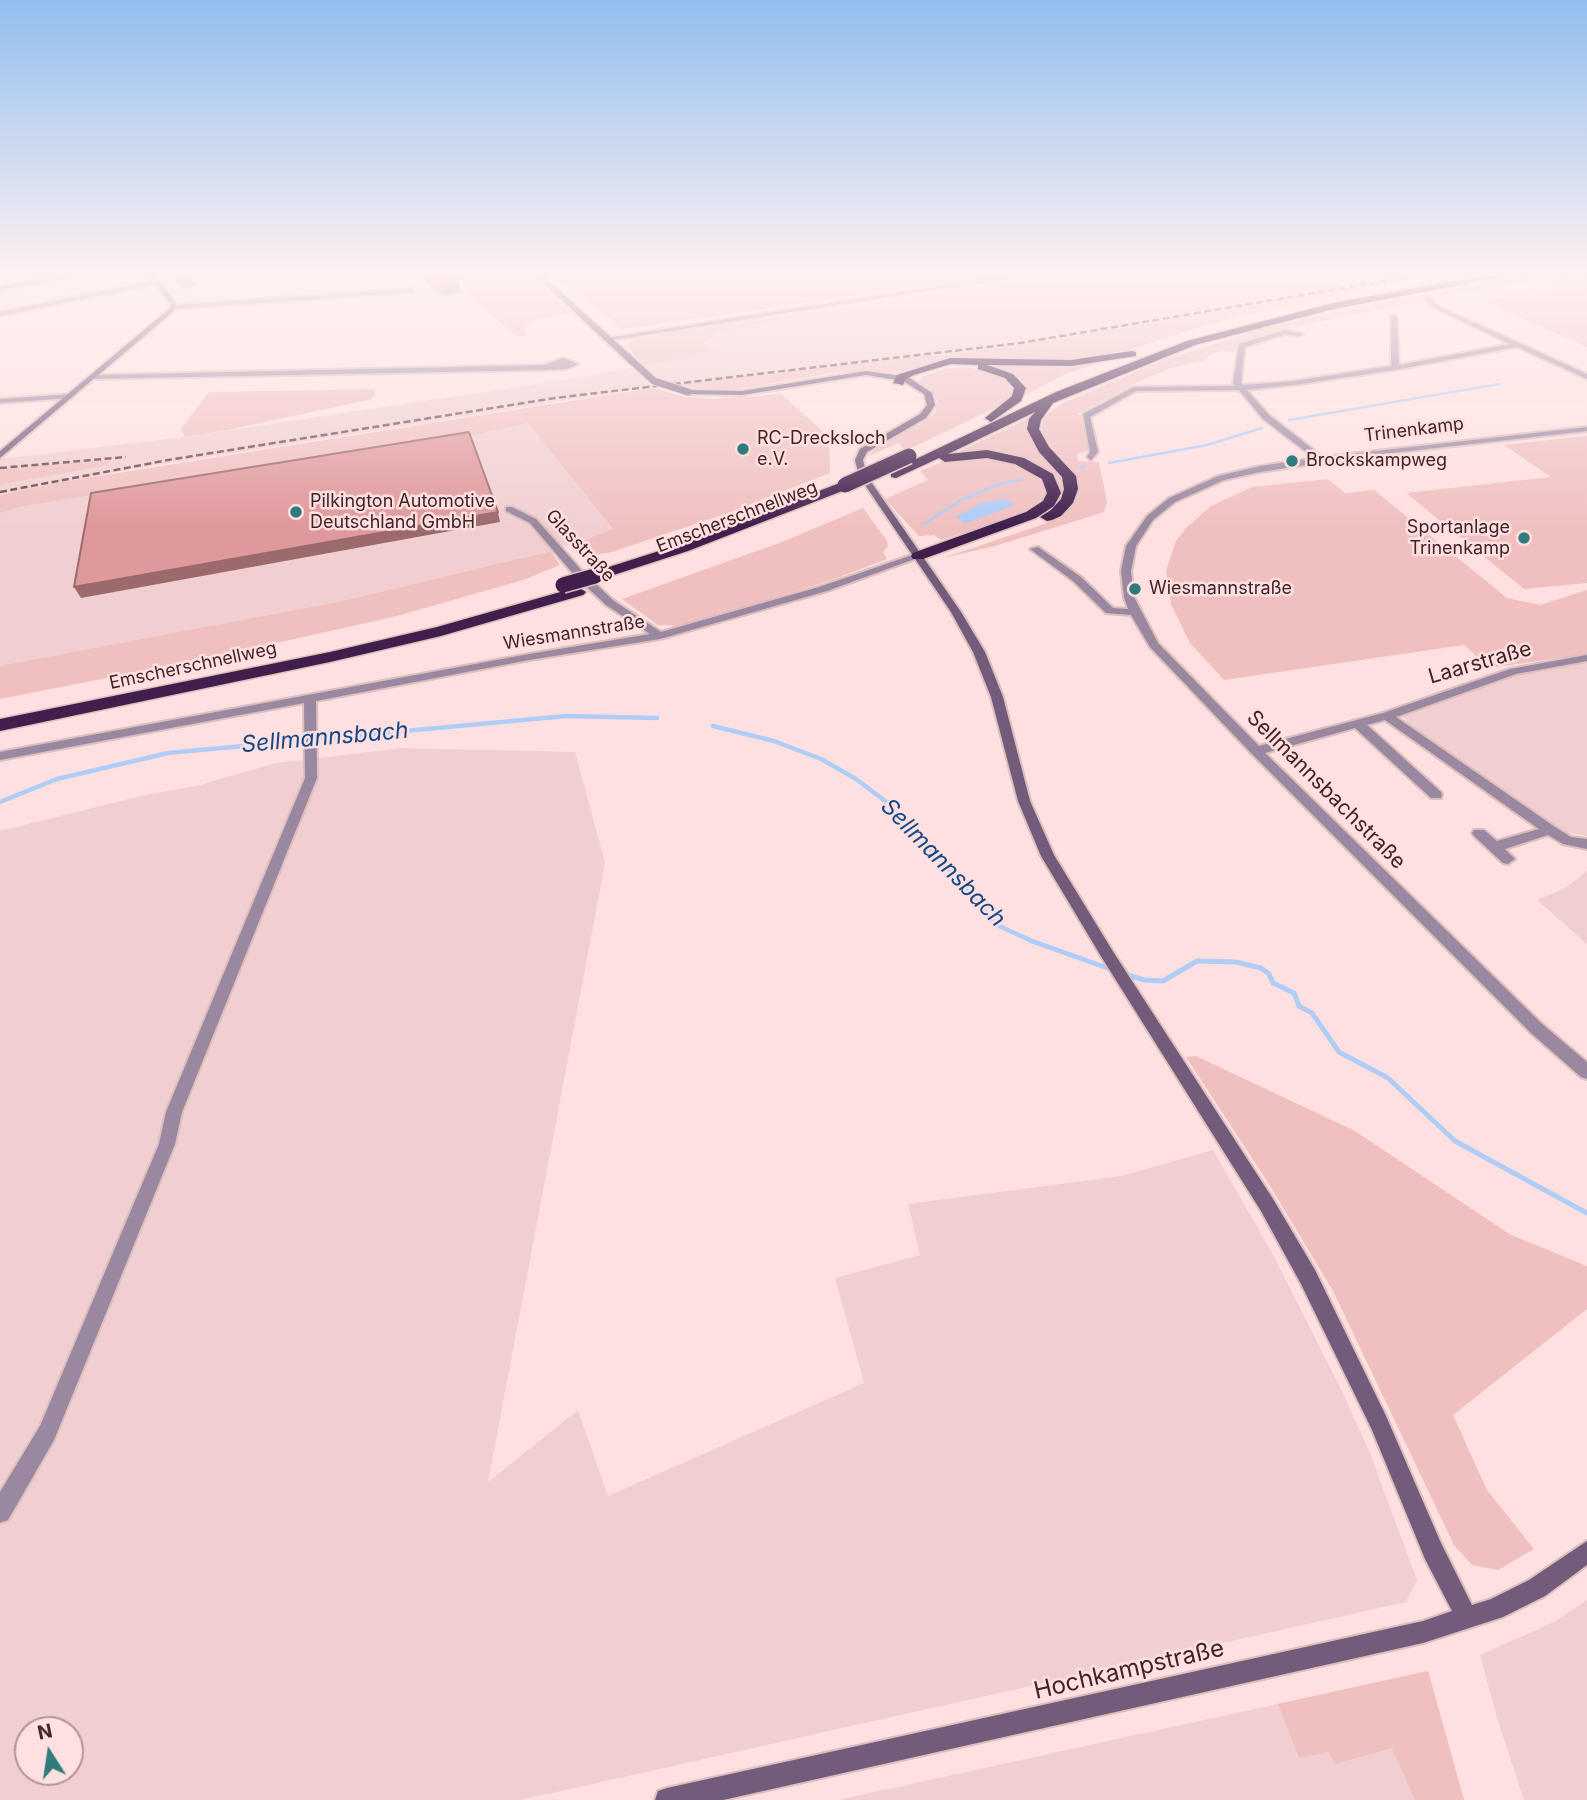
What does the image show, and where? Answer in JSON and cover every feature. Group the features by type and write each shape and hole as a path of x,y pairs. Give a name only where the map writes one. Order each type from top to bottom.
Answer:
{"highway":[{"path":"903,380 926,366 950,361 1071,363 1105,359"},
{"name":"Emscherschnellweg","path":"849,489 896,474 991,418 1122,359"},
{"name":"Emscherschnellweg","path":"0,725 330,657 441,631 765,530 849,489 1146,359"},
{"path":"903,380 935,369 956,366 985,368 1005,374 1017,383 1020,393 1014,401 991,418"},
{"path":"918,556 943,553 1026,526 1056,513 1068,500 1071,489 1069,476 1044,449 1033,429 1041,410 1060,395"},
{"path":"914,462 966,454 999,456 1028,464 1042,472 1051,482 1054,493 1049,503 1031,515 918,556"},
{"name":"Emscherschnellweg","path":"0,713 329,646 571,589"}],"street":[{"path":"0,455 114,359"},
{"path":"630,359 654,381 688,392 742,393 833,377 867,376 903,380 923,400 923,416 872,444 859,460 866,482 956,611 979,652 998,697 1019,786 1035,828 1061,880 1224,1135 1308,1278 1379,1423 1433,1552 1467,1618"},
{"path":"1240,359 1237,379 1239,388 1266,417 1321,460"},
{"path":"1395,359 1395,368"},
{"path":"1091,457 1094,452 1086,416 1134,389 1239,388 1294,383 1443,359"},
{"path":"1548,359 1587,377"},
{"path":"93,377 545,368"},
{"path":"0,401 71,396"},
{"name":"Trinenkamp","path":"1135,612 1127,581 1131,545 1150,518 1185,492 1220,478 1260,469 1374,452 1587,429"},
{"name":"Glasstraße","path":"509,509 533,521 579,574 622,613 660,636"},
{"path":"1035,549 1077,579 1110,611 1135,612"},
{"name":"Wiesmannstraße","path":"0,756 529,657 634,642 823,589 918,556"},
{"name":"Sellmannsbachstraße","path":"1135,612 1154,645 1256,751 1536,1028 1587,1072"},
{"name":"Glasstraße","path":"622,613 633,628 634,642"},
{"name":"Laarstraße","path":"1256,751 1387,716 1514,671 1587,659"},
{"path":"0,1512 47,1433 167,1144 174,1112 311,778 310,699"},
{"path":"1387,716 1550,830 1568,841 1587,844"},
{"path":"1358,724 1436,795"},
{"path":"1494,846 1550,830"},
{"path":"1479,832 1508,859"},
{"name":"Hochkampstraße","path":"667,1800 1423,1632 1495,1609 1537,1588 1587,1552"}],"shaded area":[{"path":"637,359 678,359 643,366"},
{"path":"676,359 907,359 632,390 120,471 0,495 0,485 109,465 111,461 0,469 0,459 185,437 589,376"},
{"path":"901,359 950,359 899,372 840,372 727,391 674,385"},
{"path":"992,359 1082,359 1067,361"},
{"path":"1206,359 1173,367 1140,381 1078,414 1081,416 1088,451 1077,454 1078,461 1099,462 1107,502 1104,512 995,546 943,558 1053,521 1074,504 1079,488 1076,478 1041,433 1043,418 1061,404 1163,360"},
{"path":"1102,362 1066,374 1023,396 1023,384 1010,373 984,365 950,364"},
{"path":"966,367 1001,374 1014,384 1016,392 999,406 905,451 899,443 868,456 883,441 921,424 935,413 938,402 931,391 920,382 922,377 944,369"},
{"path":"652,388 685,397 712,399 781,394 829,437 830,473 728,513 612,552 582,557 569,546 613,529 528,423 484,433 19,507 0,513 0,495 55,483"},
{"path":"376,389 372,399 228,430 185,437 181,429 209,392"},
{"path":"1031,417 1028,431 1030,438 1057,468 1065,484 1062,499 1048,513 1032,519 1051,508 1059,493 1020,459 956,453"},
{"path":"528,423 614,530 551,551 342,601 0,667 0,513 19,507 484,433"},
{"name":"Sportanlage Trinenkamp","path":"1587,436 1587,583 1524,589 1406,493 1551,477 1504,445"},
{"path":"977,456 1014,462 1042,478 1047,488 1047,499 1021,515 941,540 934,535 919,536 885,499 928,480 920,471 950,459"},
{"path":"111,460 109,465 0,485 0,469"},
{"path":"1328,479 1345,493 1374,490 1507,598 1540,605 1587,590 1587,654 1490,668 1464,645 1224,680 1190,643 1171,604 1166,571 1176,541 1186,528 1211,506 1252,487"},
{"path":"863,508 887,541 888,546 883,552 887,559 829,581 684,626 658,625 622,599 782,542"},
{"path":"551,551 560,565 523,580 397,616 223,655 0,699 0,666 342,601"},
{"path":"1587,661 1587,836 1565,832 1408,723 1403,716 1404,713 1503,678"},
{"path":"403,748 575,752 605,863 488,1482 578,1410 608,1496 864,1383 835,1278 920,1255 908,1204 1121,1176 1213,1150 1270,1249 1341,1389 1370,1453 1417,1580 1406,1602 521,1800 0,1800 0,831 141,796 200,785 276,763"},
{"path":"1587,871 1587,944 1537,900 1567,887"},
{"path":"1196,1056 1355,1131 1511,1235 1587,1266 1587,1309 1453,1415 1487,1490 1534,1549 1498,1570 1472,1565 1454,1545 1333,1291 1267,1181 1186,1057"},
{"path":"1587,1600 1587,1800 1524,1800 1480,1655 1552,1623"},
{"path":"1428,1671 1464,1800 838,1800"},
{"path":"1428,1671 1464,1800 1415,1800 1392,1748 1335,1764 1329,1752 1299,1758 1278,1704"}],"water":[{"path":"1003,499 1013,502 1012,506 964,523 956,517 981,503"}],"building":[{"name":"Pilkington Automotive Deutschland GmbH","path":"469,432 498,512 74,587 91,493"}],"waterway":[{"path":"1289,420 1499,384"},
{"path":"1109,463 1207,445 1262,428"},
{"path":"1081,468 1085,467"},
{"path":"924,524 961,500 999,484 1023,479"},
{"name":"Sellmannsbach","path":"0,802 57,779 168,753 566,716 657,718"},
{"name":"Sellmannsbach","path":"713,726 774,741 821,759 856,779 893,807 997,925 1032,941"},
{"name":"Sellmannsbach","path":"1032,941 1113,970"},
{"name":"Sellmannsbach","path":"1125,974 1144,980 1163,981 1197,961 1236,962 1261,968 1269,974 1273,983 1294,993 1299,1006 1312,1013 1339,1052 1388,1078 1455,1141 1587,1213"}],"railway":[{"path":"0,492 168,460 555,398 885,359"},
{"path":"0,468 126,457"}],"place":[{"name":"RC-Drecksloch e.V.","path":"743,449"},
{"name":"Brockskampweg","path":"1292,461"},
{"name":"Pilkington Automotive Deutschland GmbH","path":"296,512"},
{"name":"Sportanlage Trinenkamp","path":"1524,538"},
{"name":"Wiesmannstraße","path":"1135,589"}]}
